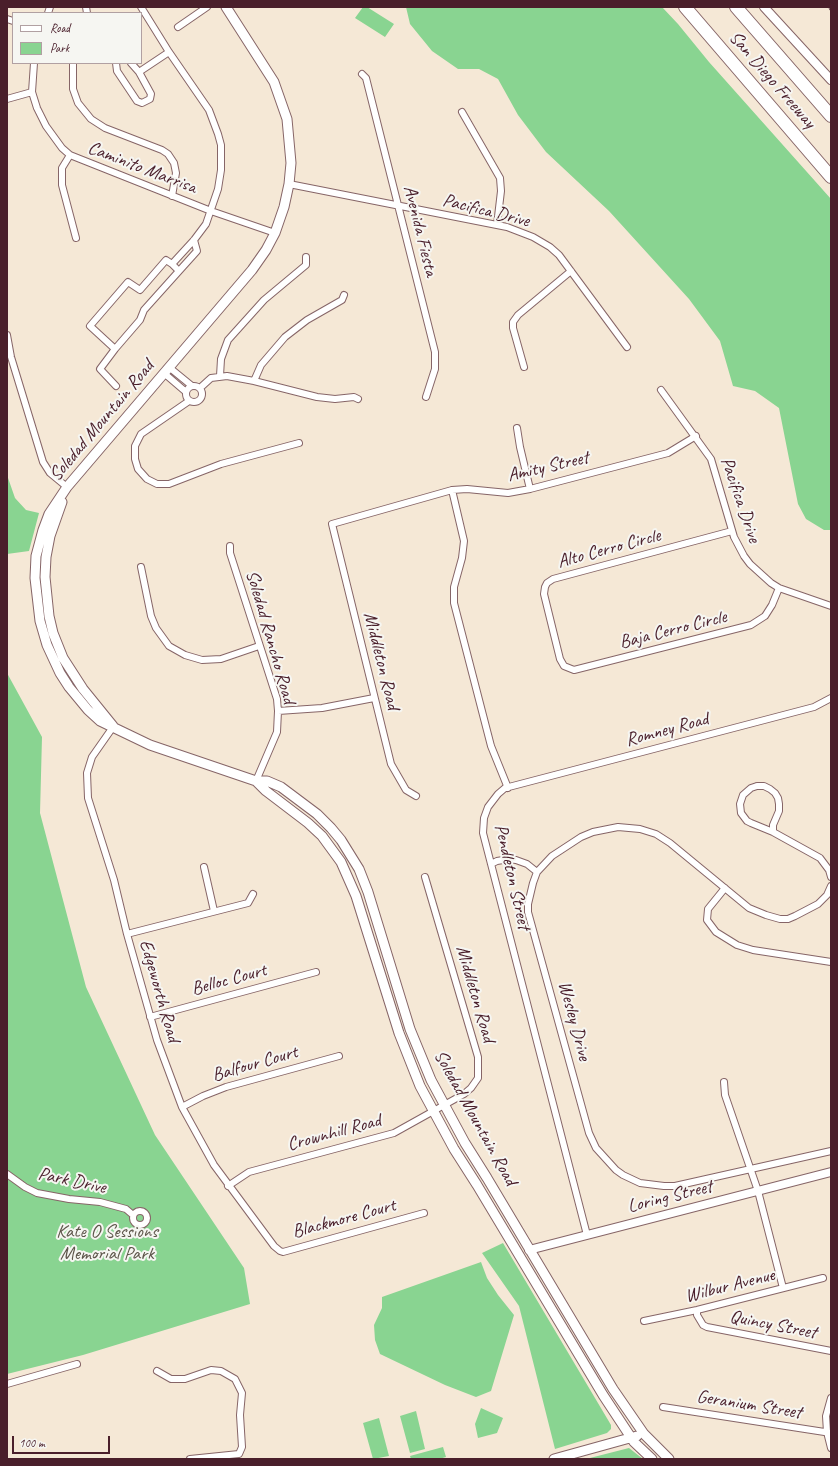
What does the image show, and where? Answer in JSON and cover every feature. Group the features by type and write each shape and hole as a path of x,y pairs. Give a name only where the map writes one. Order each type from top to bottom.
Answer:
{"highway":[{"name":"San Diego Freeway","path":"685,7 831,177"},
{"name":"San Diego Freeway","path":"736,7 831,116"}],"main road":[{"name":"Soledad Mountain Road","path":"226,7 274,82 287,119 291,163 290,184 284,207 275,233 266,250 252,270 67,487 49,514 36,556 35,578 37,603 47,645 60,673 69,687 88,710 100,721 150,745 256,781 267,781 281,787 302,801 331,828 351,856 368,892 410,1029 431,1080 465,1143 613,1389 644,1434 669,1459"},
{"path":"67,487 50,536 46,557 45,577 49,616 53,633 63,658 83,689 113,727"},
{"name":"Soledad Mountain Road","path":"256,781 266,791 308,823 322,836 341,862 356,896 399,1033 420,1086 454,1149 477,1184 603,1396 631,1437 652,1459"},
{"path":"554,1459 644,1434"}],"street":[{"path":"141,7 169,52 209,110 218,134 220,145 221,170 218,189 206,224 194,240 172,264"},
{"path":"178,27 208,7"},
{"path":"764,7 831,80"},
{"path":"139,72 169,52"},
{"path":"7,98 32,92 34,64"},
{"path":"73,64 73,89 78,103 91,119 105,128 162,150 168,154 174,163 176,173 172,196"},
{"path":"115,64 117,71 137,101 142,103 150,99 151,94 139,72 132,64"},
{"name":"Avenida Fiesta","path":"362,74 366,78 435,352 435,369 426,397"},
{"name":"Caminito Marrisa","path":"32,92 37,108 46,126 62,148 70,155 211,211 275,233"},
{"path":"462,112 500,178 501,191 497,225"},
{"path":"70,155 62,168 62,185 76,238"},
{"name":"Pacifica Drive","path":"290,184 398,207 507,227 533,238 550,247 559,256 627,348"},
{"path":"116,386 100,369 140,320 144,310 197,251 194,240"},
{"path":"220,376 220,359 228,340 264,300 306,265 306,257"},
{"path":"115,349 90,326 128,282 140,290 166,260 178,271"},
{"path":"524,367 513,328 513,322 518,315 571,271"},
{"path":"254,381 261,365 285,337 307,320 342,300 344,294"},
{"path":"7,335 11,356 43,462 50,473 67,487"},
{"path":"167,371 192,386 197,386 200,388"},
{"path":"167,371 186,392 186,396 189,401"},
{"path":"200,388 211,378 227,376 254,381 317,397 335,399 354,397 358,399"},
{"path":"186,392 187,389 192,386"},
{"path":"200,388 202,393 201,398 194,402 189,401 141,434 136,446 135,459 138,469 148,479 157,484 169,484 220,464 299,443"},
{"name":"Pacifica Drive","path":"661,390 696,436 711,459 732,532 744,556 750,564 771,583 779,588 831,606"},
{"path":"517,428 530,489"},
{"name":"Amity Street","path":"332,524 452,490 467,489 508,493 530,489 668,453 696,436"},
{"path":"452,490 464,541 462,558 454,587 454,604 491,746 508,788"},
{"name":"Middleton Road","path":"332,524 391,764 406,790 416,796"},
{"name":"Alto Cerro Circle","path":"560,659 544,594 547,583 553,578 732,532"},
{"name":"Soledad Rancho Road","path":"230,546 230,553 277,699 277,732 256,781"},
{"path":"141,567 151,616 156,628 169,646 185,655 202,660 220,659 259,646"},
{"name":"Baja Cerro Circle","path":"560,659 564,666 574,670 751,625 765,616 772,605 779,588"},
{"path":"278,711 322,708 374,698"},
{"name":"Romney Road","path":"508,788 814,707 831,698"},
{"name":"Edgeworth Road","path":"113,727 92,757 87,773 88,798 114,880 127,934 157,1040 182,1107 214,1165 228,1186 274,1246"},
{"path":"773,832 773,826 779,811 780,804 778,798 775,793 764,786 751,788 746,792 741,800 740,809 747,821 773,832 820,858 829,870 831,877"},
{"name":"Pendleton Street","path":"508,788 505,788 498,794 488,807 484,818 483,833 587,1235"},
{"name":"Wesley Drive","path":"831,886 827,895 818,904 788,919 780,919 749,908 670,843 656,834 640,829 618,827 593,832 581,837 552,856 537,872 529,897 528,912 589,1133 596,1148 616,1170 640,1183 675,1186 831,1150"},
{"path":"491,864 497,861 509,859 516,860 527,864 537,872"},
{"path":"204,867 214,912"},
{"name":"Middleton Road","path":"425,877 478,1057 478,1078 472,1088 445,1106"},
{"path":"725,888 708,909 707,920 716,932 737,945 754,950 831,962"},
{"path":"127,934 248,903 253,894"},
{"name":"Belloc Court","path":"150,1017 316,972"},
{"name":"Balfour Court","path":"182,1107 203,1096 226,1087 339,1056"},
{"name":"Quincy Street","path":"724,1082 725,1095 758,1191 783,1288"},
{"name":"Crownhill Road","path":"228,1186 249,1172 394,1133 445,1106"},
{"name":"Loring Street","path":"519,1257 529,1250 831,1172"},
{"name":"Park Drive","path":"7,1174 25,1187 37,1193 100,1202 126,1209 133,1215"},
{"name":"Blackmore Court","path":"274,1246 283,1252 424,1213"},
{"name":"Wilbur Avenue","path":"644,1321 696,1310 823,1278"},
{"name":"Quincy Street","path":"696,1310 696,1314 707,1327 831,1351"},
{"path":"7,1384 77,1364"},
{"path":"157,1371 171,1379 185,1379 211,1370 221,1371 235,1379 242,1393 240,1415 242,1447 239,1454 190,1459"},
{"path":"831,1398 826,1416 831,1448"},
{"name":"Geranium Street","path":"663,1407 829,1432"}],"green space":[{"path":"363,7 367,7 394,24 385,37 355,18"},
{"path":"406,7 662,7 831,199 831,530 824,530 806,519 798,504 779,408 755,391 733,386 720,341 689,299 609,211 546,152 518,115 498,79 479,69 458,69 432,51 410,24"},
{"path":"7,475 15,498 26,510 39,513 29,551 7,554"},
{"name":"Kate O Sessions Memorial Park","path":"7,673 42,737 40,813 86,987 155,1135 244,1268 250,1304 83,1355 7,1374"},
{"path":"503,1243 611,1425 611,1429 607,1433 555,1449 519,1306 482,1253"},
{"path":"481,1262 487,1278 514,1315 491,1391 476,1397 445,1385 380,1354 375,1340 374,1325 382,1308 382,1297"},
{"path":"481,1408 503,1418 497,1433 478,1438 475,1424"},
{"path":"416,1411 425,1449 410,1453 400,1416"},
{"path":"379,1418 389,1456 373,1459 363,1423"},
{"path":"443,1447 446,1457 439,1459 411,1459 410,1456"},
{"path":"629,1448 643,1459 586,1459"}]}
